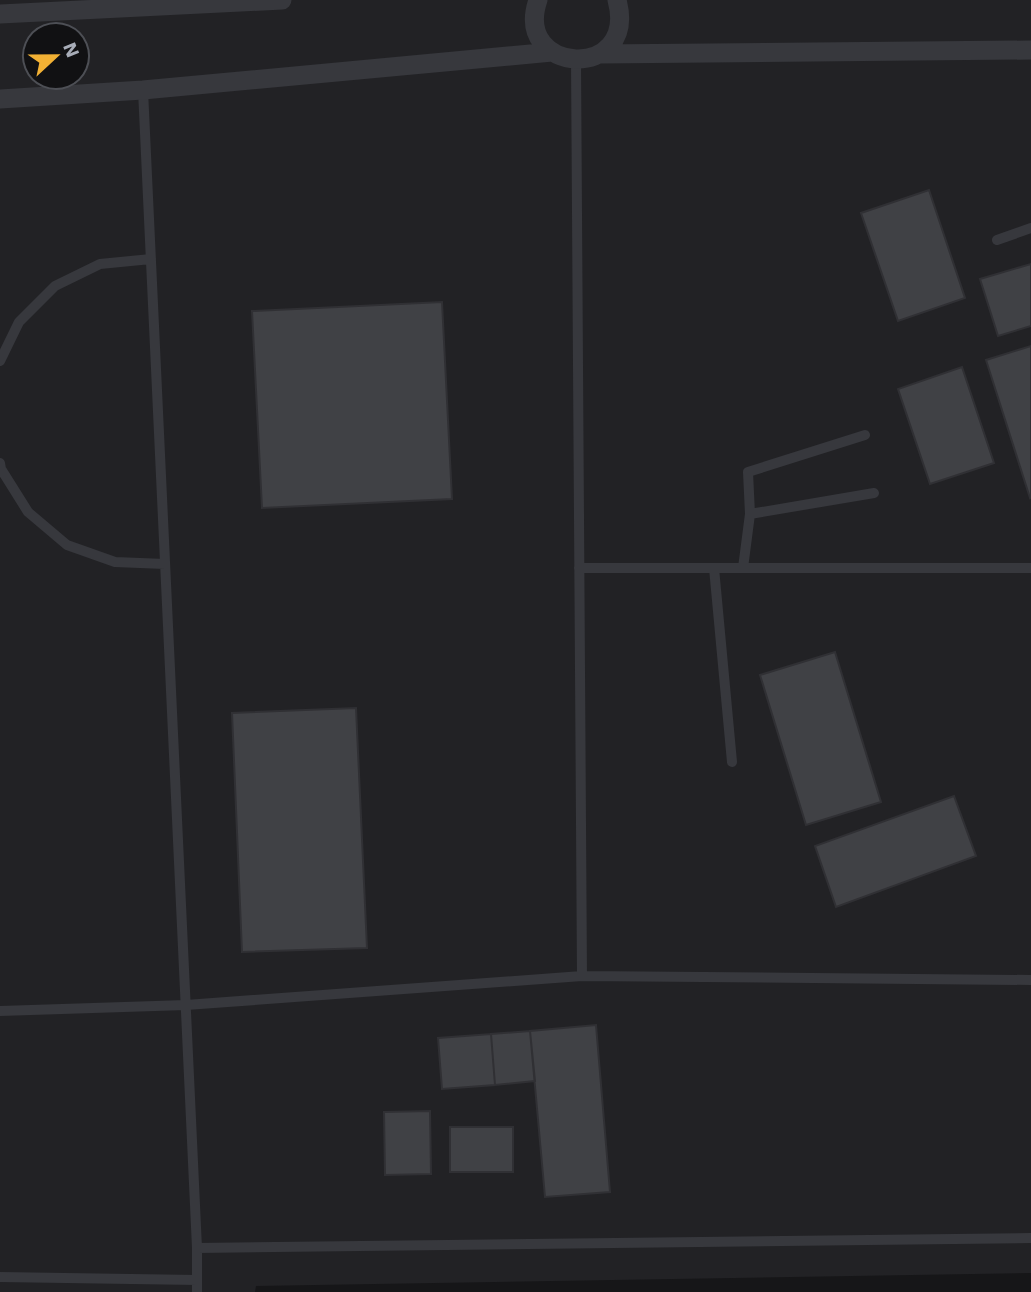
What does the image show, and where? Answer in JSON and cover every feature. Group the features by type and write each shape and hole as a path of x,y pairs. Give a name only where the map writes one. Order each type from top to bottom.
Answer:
{"street":[{"path":"0,14 282,0"},
{"path":"538,0 535,21 544,44 552,52 576,60 599,54 616,36 621,12 617,0"},
{"path":"599,54 1031,50"},
{"path":"0,99 143,90 552,52"}],"lane":[{"path":"576,60 582,976"},
{"path":"143,90 197,1292"},
{"path":"997,240 1031,228"},
{"path":"0,361 19,322 55,286 100,264 151,259"},
{"path":"743,568 750,513 748,472 865,435"},
{"path":"0,463 28,512 67,545 115,562 165,564"},
{"path":"750,513 874,493"},
{"path":"579,568 1031,568"},
{"path":"714,568 732,762"},
{"path":"0,1011 186,1005 582,976 1031,980"},
{"path":"197,1248 1031,1238"},
{"path":"0,1277 197,1280"}],"shaded area":[{"path":"0,0 1031,0 1031,1273 256,1286 255,1292 0,1292"}],"building":[{"path":"929,190 965,298 898,321 861,213"},
{"path":"1031,264 1031,326 998,336 980,279"},
{"path":"442,302 452,499 262,508 252,311"},
{"path":"1031,346 1031,497 1030,498 986,360"},
{"path":"962,367 994,463 930,484 898,389"},
{"path":"835,652 881,802 806,825 760,675"},
{"path":"356,708 367,948 242,952 232,713"},
{"path":"954,796 976,856 836,907 815,846"},
{"path":"596,1025 610,1192 545,1197 530,1031"},
{"path":"530,1031 535,1081 495,1085 491,1034"},
{"path":"491,1034 495,1085 442,1089 438,1038"},
{"path":"430,1111 431,1174 385,1175 384,1112"},
{"path":"450,1127 513,1127 513,1172 450,1172"}]}
